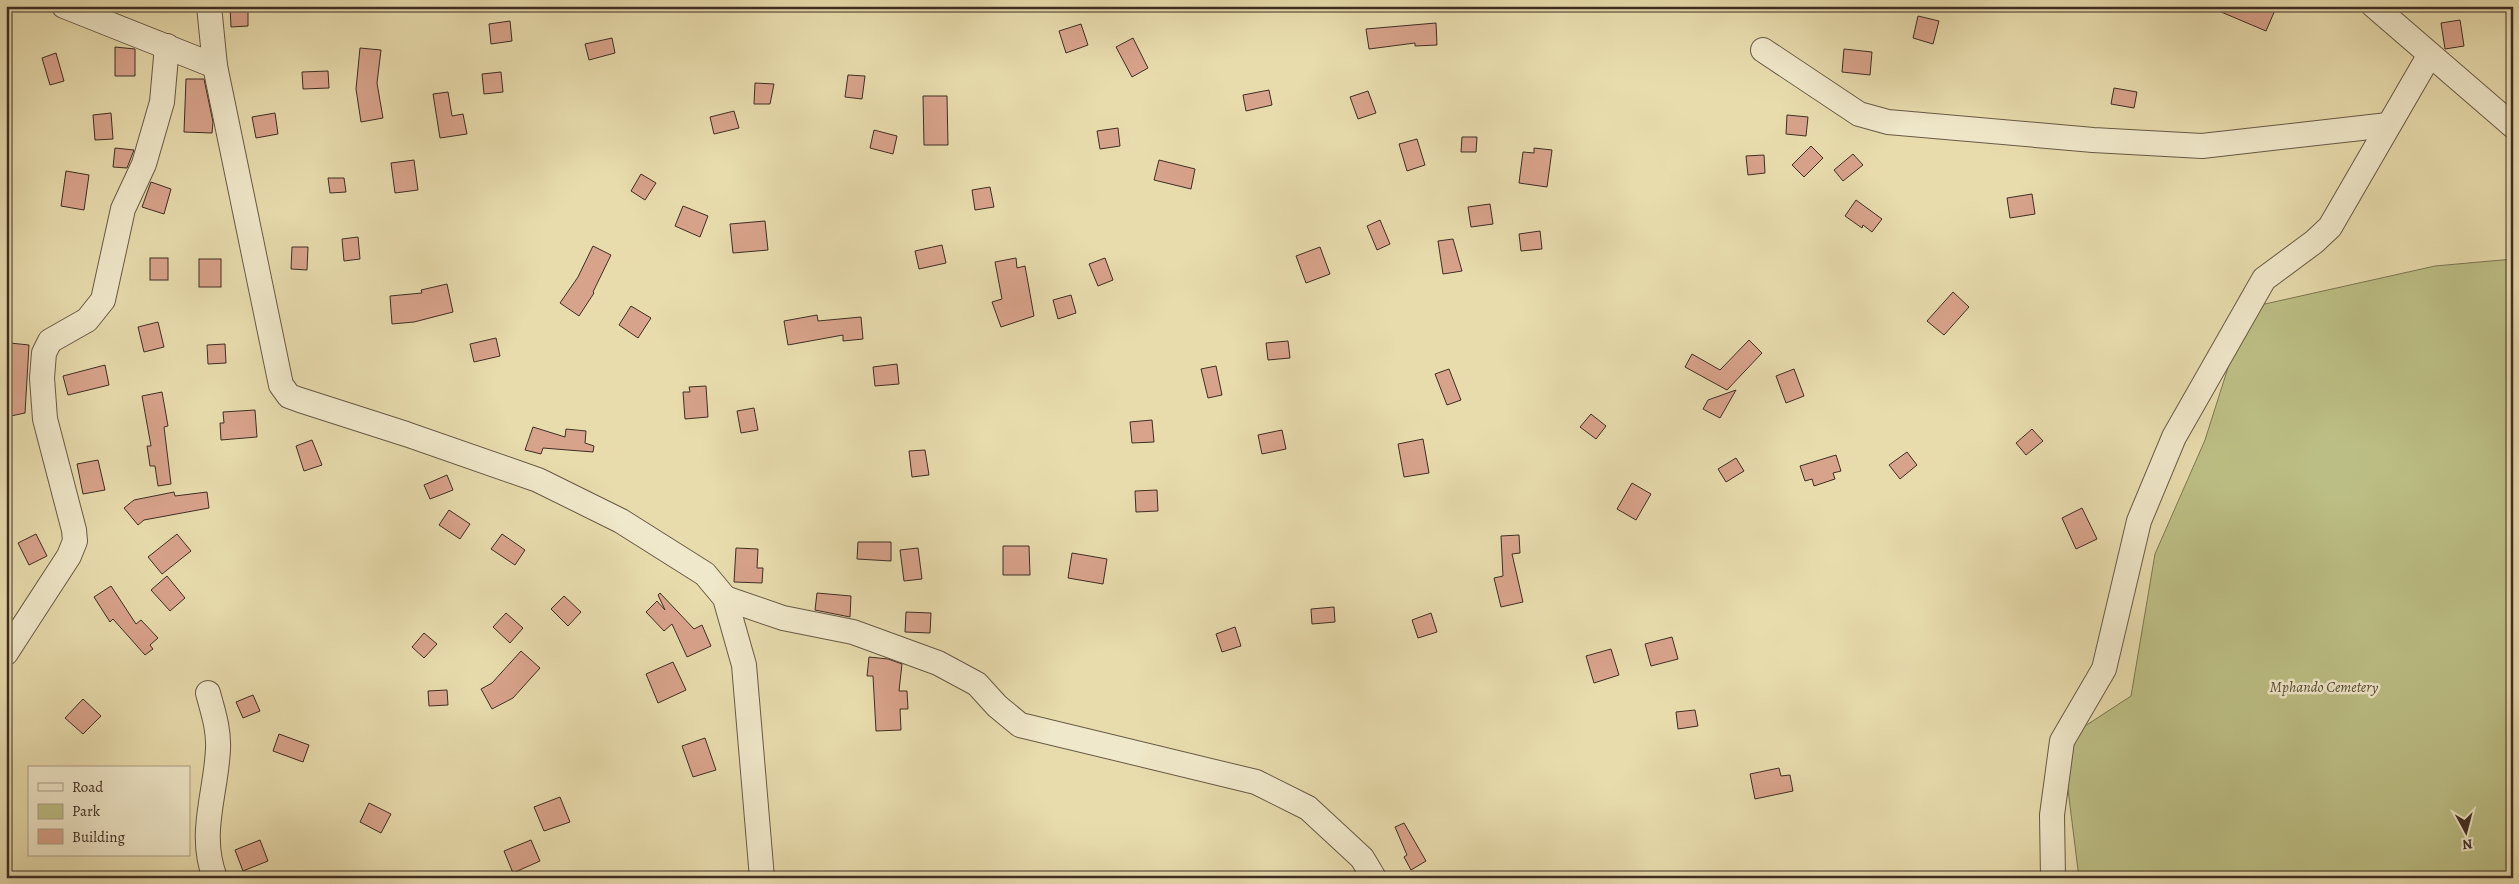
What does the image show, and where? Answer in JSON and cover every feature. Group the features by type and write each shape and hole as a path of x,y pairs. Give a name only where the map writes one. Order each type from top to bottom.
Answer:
{"street":[{"path":"64,6 215,66"},
{"path":"209,6 215,66 281,384 289,396 538,480 621,521 705,574 725,598 744,665 762,878"},
{"path":"2374,6 2429,56 2513,126"},
{"path":"6,653 69,556 75,541 74,530 45,419 42,378 44,353 50,341 87,320 103,300 123,209 144,164 162,102 167,46"},
{"path":"1763,50 1859,114 1888,122 2093,140 2202,146 2388,125"},
{"path":"2053,878 2052,815 2062,741 2104,669 2139,521 2174,437 2264,280 2314,242 2330,227 2429,56"},
{"path":"725,598 783,618 853,632 961,673 977,684 997,706 1020,725 1256,782 1308,808 1362,858 1374,878"},
{"path":"208,693 217,724 218,750 206,838 215,878"}],"green space":[{"name":"Mphando Cemetery","path":"2513,259 2513,878 2079,878 2062,741 2131,696 2155,554 2205,440 2247,308 2435,266"}],"building":[{"path":"230,6 248,6 248,26 231,27"},
{"path":"2207,6 2266,6 2275,10 2266,31"},
{"path":"1918,16 1939,21 1933,44 1913,38"},
{"path":"2460,20 2464,46 2445,49 2441,23"},
{"path":"510,21 512,41 491,44 489,24"},
{"path":"1436,23 1437,45 1415,46 1415,43 1369,49 1366,29"},
{"path":"1081,24 1088,45 1066,53 1059,31"},
{"path":"612,38 615,53 589,60 585,44"},
{"path":"1133,38 1148,68 1132,77 1116,47"},
{"path":"115,47 135,49 135,76 115,76"},
{"path":"360,48 381,50 377,83 383,118 361,122 356,89"},
{"path":"1844,49 1872,52 1870,75 1842,72"},
{"path":"56,53 64,81 50,85 42,58"},
{"path":"328,71 329,88 303,89 302,72"},
{"path":"501,72 503,92 484,94 482,74"},
{"path":"848,75 865,76 862,99 845,97"},
{"path":"186,79 204,79 213,122 212,133 184,132"},
{"path":"755,83 774,84 770,104 754,104"},
{"path":"2114,88 2137,92 2134,108 2111,104"},
{"path":"1269,90 1272,105 1246,111 1243,95"},
{"path":"1368,91 1376,113 1358,119 1350,97"},
{"path":"448,92 452,116 463,114 467,134 440,138 433,94"},
{"path":"923,96 947,96 948,145 924,145"},
{"path":"734,111 739,128 714,134 710,117"},
{"path":"111,113 113,139 95,140 93,115"},
{"path":"275,113 278,134 256,138 252,117"},
{"path":"1787,115 1808,117 1806,136 1786,134"},
{"path":"1118,128 1120,146 1100,149 1097,131"},
{"path":"874,130 897,136 893,154 870,148"},
{"path":"1462,137 1477,137 1476,152 1461,152"},
{"path":"1417,139 1425,165 1407,171 1399,144"},
{"path":"1811,146 1823,158 1804,177 1792,165"},
{"path":"115,148 134,150 127,168 113,167"},
{"path":"1534,148 1552,150 1547,187 1519,183 1523,152 1534,153"},
{"path":"1853,154 1863,165 1843,181 1834,170"},
{"path":"1764,155 1765,173 1748,175 1746,156"},
{"path":"414,160 418,190 395,193 391,163"},
{"path":"1159,160 1195,169 1191,189 1154,180"},
{"path":"66,171 89,175 84,210 61,206"},
{"path":"641,174 656,183 645,200 631,191"},
{"path":"328,178 344,178 346,192 330,193"},
{"path":"151,182 171,189 164,214 142,207"},
{"path":"990,187 994,207 975,210 972,190"},
{"path":"2032,194 2035,214 2010,218 2007,198"},
{"path":"1856,200 1882,219 1872,232 1863,225 1862,228 1845,216"},
{"path":"1490,204 1493,224 1471,227 1468,207"},
{"path":"683,206 708,216 700,237 675,226"},
{"path":"1380,220 1390,244 1377,250 1367,226"},
{"path":"765,221 768,250 733,253 730,224"},
{"path":"1540,231 1542,249 1521,251 1519,234"},
{"path":"358,237 360,259 344,261 342,239"},
{"path":"1453,239 1462,271 1443,274 1438,241"},
{"path":"942,245 946,263 919,269 915,251"},
{"path":"593,246 611,255 594,293 579,316 560,303 578,277"},
{"path":"292,247 308,247 307,270 291,269"},
{"path":"1320,247 1330,274 1306,283 1296,256"},
{"path":"150,258 168,258 168,280 150,280"},
{"path":"1016,258 1017,268 1025,266 1034,316 1001,327 992,302 1002,299 995,262"},
{"path":"1105,258 1113,280 1098,286 1089,264"},
{"path":"199,259 221,259 221,287 199,287"},
{"path":"447,284 453,312 414,322 392,324 390,296 422,293 421,290"},
{"path":"1953,292 1969,307 1944,335 1927,321"},
{"path":"1071,295 1076,313 1058,319 1053,300"},
{"path":"631,306 651,318 638,338 619,325"},
{"path":"817,315 818,321 861,317 863,339 843,341 843,335 788,345 784,321"},
{"path":"158,322 164,347 144,352 138,327"},
{"path":"496,338 500,356 474,362 470,344"},
{"path":"1749,340 1762,353 1727,390 1685,367 1692,354 1720,370"},
{"path":"1288,341 1290,358 1268,360 1266,343"},
{"path":"10,343 29,345 25,413 6,417"},
{"path":"225,344 226,363 208,364 207,345"},
{"path":"897,364 899,384 875,386 873,367"},
{"path":"105,365 109,385 68,395 63,376"},
{"path":"1216,366 1222,395 1208,398 1201,369"},
{"path":"1449,369 1461,400 1447,405 1435,374"},
{"path":"1794,369 1804,396 1786,403 1776,376"},
{"path":"706,386 708,417 685,419 683,392 690,392 689,387"},
{"path":"1736,390 1720,418 1703,409 1708,400"},
{"path":"162,392 168,426 164,427 171,484 158,486 155,466 150,466 147,446 151,446 142,396"},
{"path":"754,408 758,430 741,433 737,411"},
{"path":"255,410 257,437 221,440 220,423 224,423 223,412"},
{"path":"1591,414 1606,426 1596,439 1580,427"},
{"path":"1152,420 1154,442 1132,443 1130,422"},
{"path":"533,427 565,437 566,429 586,431 585,443 594,446 593,452 543,448 541,454 525,450"},
{"path":"2032,429 2043,441 2026,455 2016,443"},
{"path":"1282,430 1286,449 1262,454 1258,435"},
{"path":"1423,439 1429,473 1404,477 1398,444"},
{"path":"312,440 322,465 304,471 296,446"},
{"path":"925,450 929,475 912,477 909,451"},
{"path":"1907,452 1917,465 1900,479 1889,465"},
{"path":"1836,455 1841,471 1833,473 1835,479 1814,486 1812,479 1805,481 1800,466"},
{"path":"1736,458 1744,471 1726,482 1718,469"},
{"path":"98,460 105,490 83,494 77,464"},
{"path":"447,475 453,490 430,499 424,485"},
{"path":"1632,483 1651,494 1636,520 1617,509"},
{"path":"1157,490 1158,511 1136,512 1135,491"},
{"path":"174,492 175,496 207,492 209,508 144,520 138,525 124,508 134,500"},
{"path":"2082,508 2097,539 2076,549 2062,518"},
{"path":"449,510 470,524 460,539 439,525"},
{"path":"36,534 47,556 29,565 18,543"},
{"path":"177,534 191,551 162,574 148,557"},
{"path":"502,534 525,550 515,565 491,549"},
{"path":"1519,535 1520,553 1512,554 1523,602 1501,607 1494,578 1503,576 1501,536"},
{"path":"858,542 891,542 891,561 857,559"},
{"path":"1003,546 1029,546 1030,575 1003,575"},
{"path":"736,548 758,549 757,568 763,568 762,583 734,582"},
{"path":"918,548 922,579 904,581 900,550"},
{"path":"1072,553 1107,559 1103,584 1068,578"},
{"path":"167,576 185,598 170,611 151,590"},
{"path":"111,586 136,624 141,620 158,638 150,645 153,649 145,655 113,619 110,622 94,597"},
{"path":"660,593 694,629 702,625 711,646 687,657 672,624 664,631 646,612 657,601 665,610 658,595"},
{"path":"817,593 851,596 850,617 815,610"},
{"path":"564,596 581,612 568,626 551,609"},
{"path":"1334,607 1335,622 1312,624 1311,609"},
{"path":"906,612 931,613 930,633 905,632"},
{"path":"506,613 523,628 510,643 493,627"},
{"path":"1431,613 1437,632 1418,638 1412,620"},
{"path":"1235,627 1241,646 1222,652 1216,634"},
{"path":"424,633 437,644 424,658 412,647"},
{"path":"1672,637 1678,659 1651,666 1645,644"},
{"path":"1611,649 1619,675 1594,683 1586,656"},
{"path":"521,651 540,668 513,698 492,709 481,689 492,683"},
{"path":"869,657 888,659 902,664 899,691 907,691 908,709 900,709 901,730 876,731 873,676 867,676"},
{"path":"673,662 686,690 658,703 646,674"},
{"path":"447,690 448,705 429,706 428,691"},
{"path":"253,695 260,711 243,718 236,702"},
{"path":"83,699 101,716 83,734 65,718"},
{"path":"1695,710 1698,726 1678,729 1676,712"},
{"path":"279,734 309,745 303,762 273,751"},
{"path":"705,738 716,770 693,777 682,746"},
{"path":"1779,768 1781,776 1790,775 1793,791 1755,799 1750,774"},
{"path":"560,797 570,822 544,831 534,807"},
{"path":"369,803 391,814 381,833 360,822"},
{"path":"1404,823 1426,861 1411,870 1404,857 1407,855 1395,827"},
{"path":"260,840 268,861 243,871 235,850"},
{"path":"531,840 540,861 513,873 504,851"}]}
